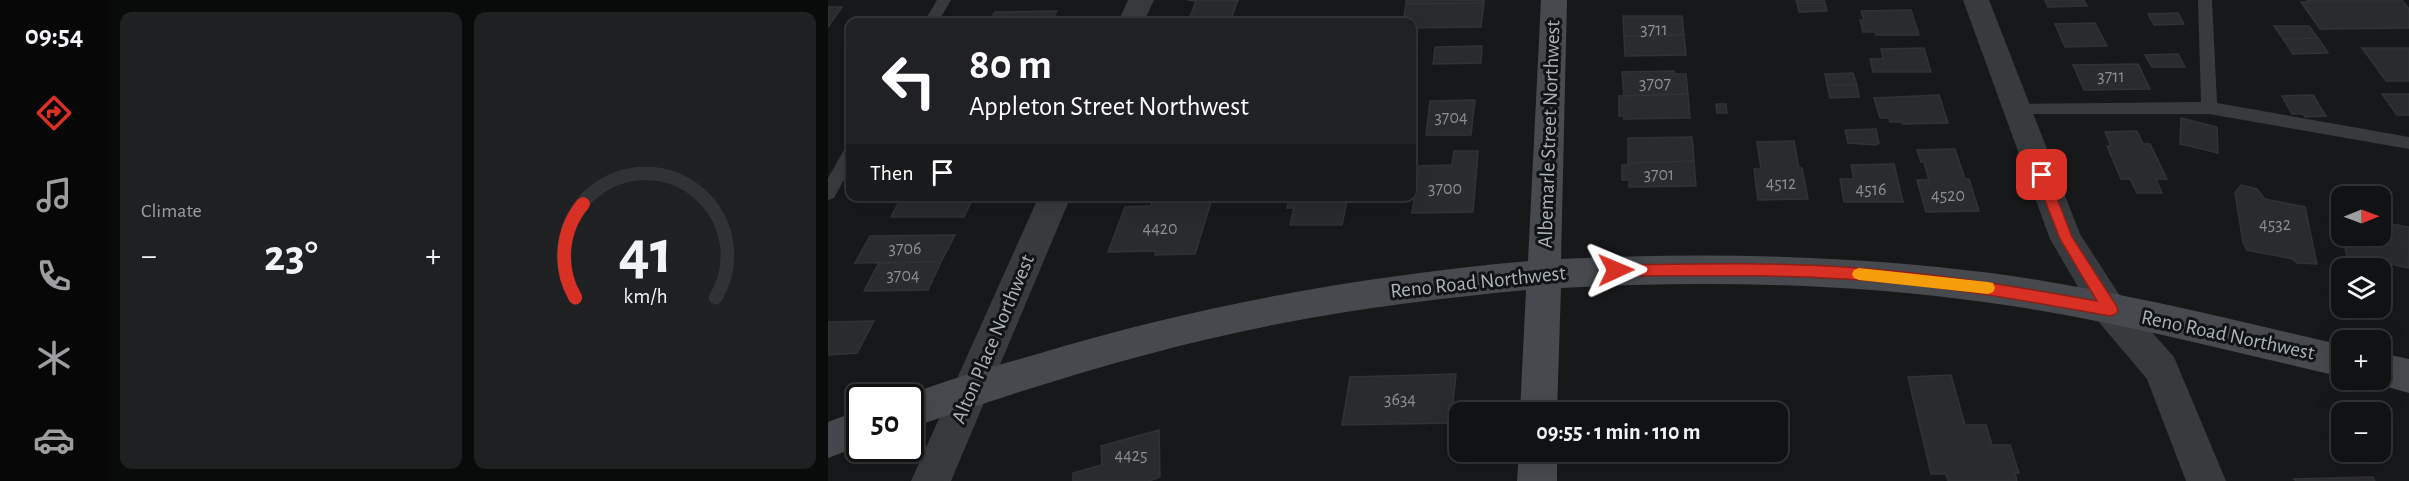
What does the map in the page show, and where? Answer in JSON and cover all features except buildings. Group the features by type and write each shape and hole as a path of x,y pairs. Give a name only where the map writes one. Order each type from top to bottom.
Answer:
{"main road":[{"name":"Albemarle Street Northwest","path":"1539,402 1554,0"},
{"name":"Reno Road Northwest","path":"924,406 1043,367 1128,344 1269,311 1389,291 1545,274 1695,269 1846,273 1992,288 2110,310 2331,359"},
{"path":"2391,372 2409,376"},
{"path":"828,440 846,433"},
{"path":"1537,481 1538,462"}],"street":[{"path":"1133,18 1141,0"},
{"path":"1976,0 2066,239 2110,310 2161,369 2206,481"},
{"name":"Alton Place Northwest","path":"931,481 1053,201"}],"lane":[{"path":"933,18 944,0"},
{"path":"2205,0 2209,108"},
{"path":"2017,110 2209,108 2409,143"},
{"path":"828,193 846,163"}],"slow traffic":[{"path":"1859,274 1988,288"}],"route":[{"path":"1616,270 1796,270 1896,277 1992,288 2110,310 2066,239 2042,175"}]}
